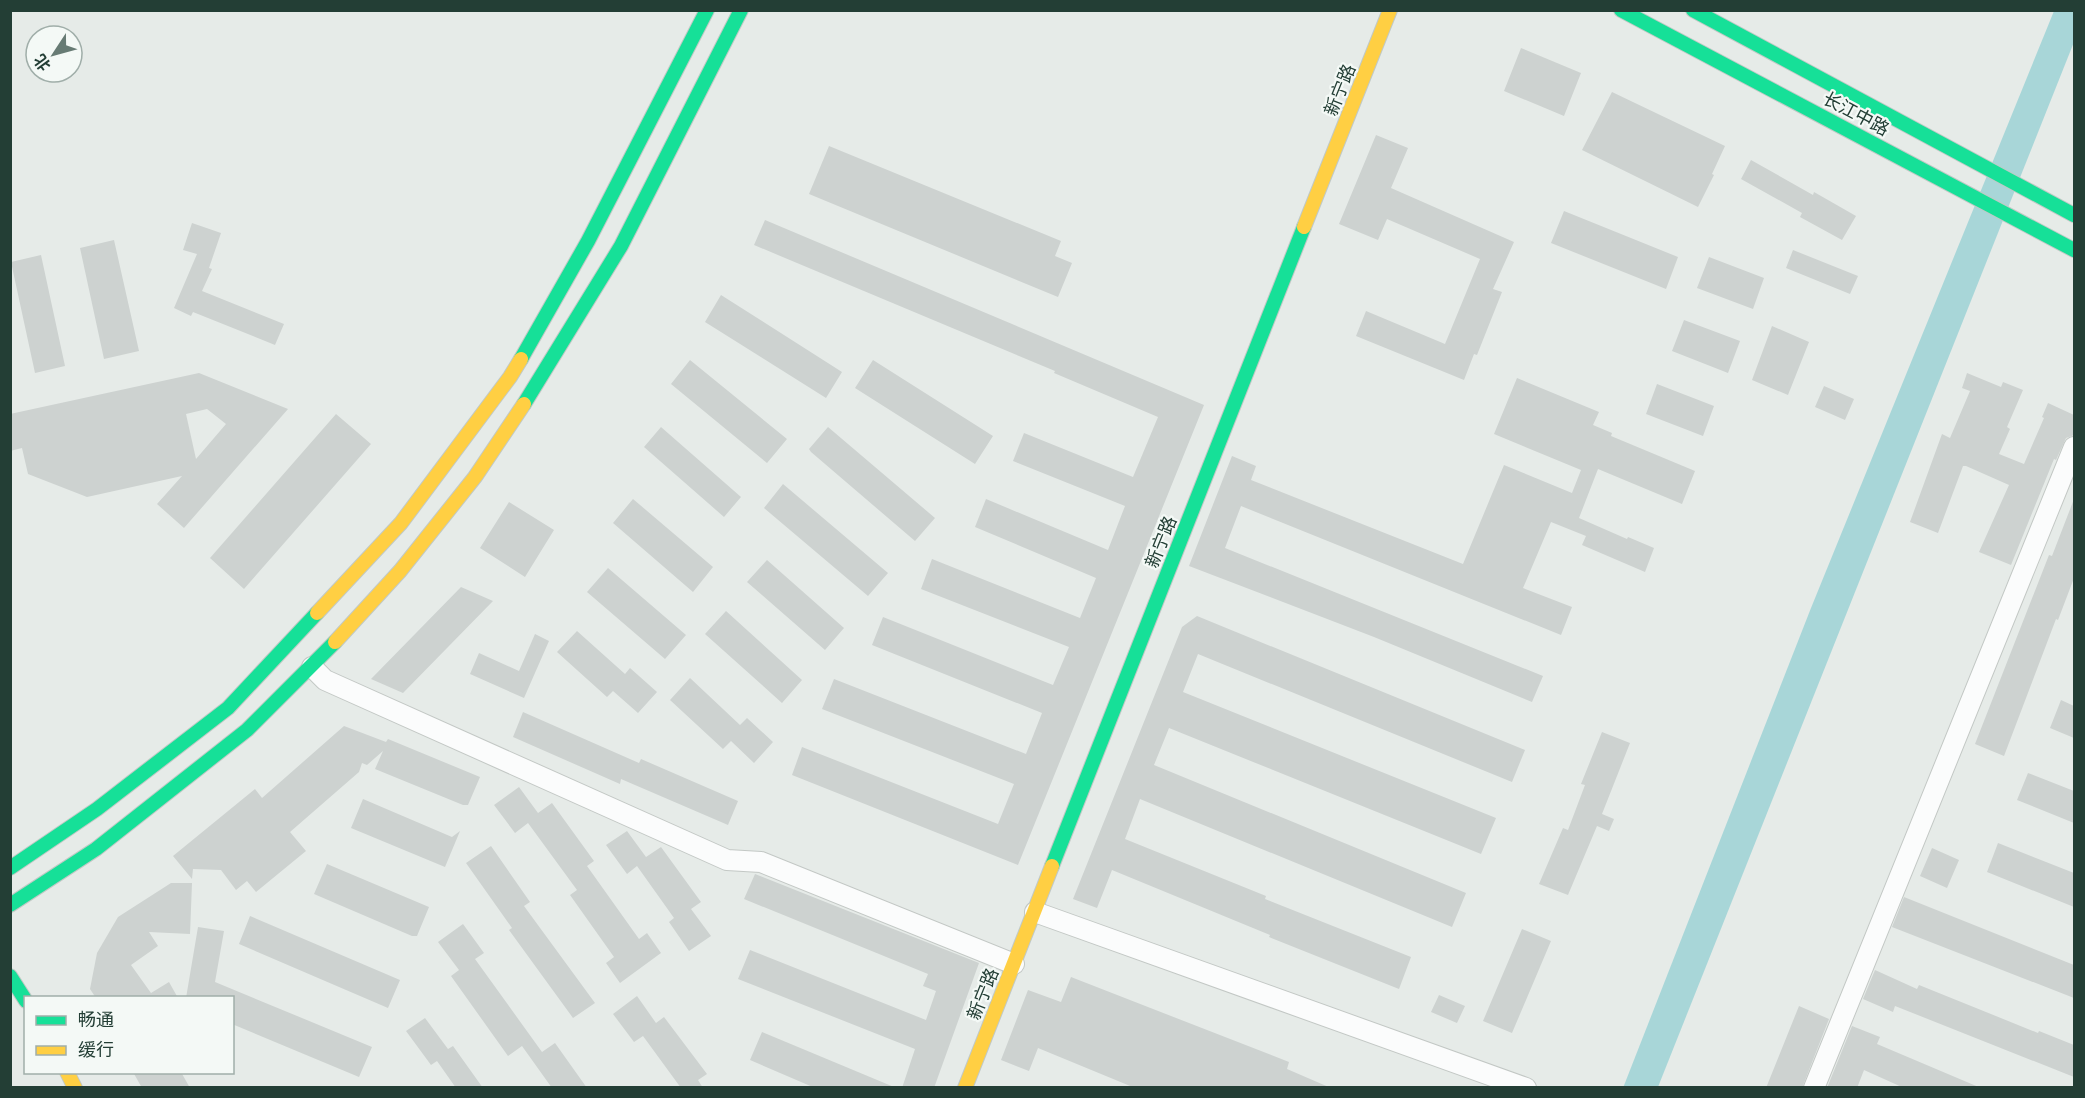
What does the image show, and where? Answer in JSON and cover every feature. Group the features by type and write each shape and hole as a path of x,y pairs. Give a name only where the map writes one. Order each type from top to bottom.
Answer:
{"main road":[{"path":"10,868 97,809 228,708 401,523 510,377 588,241 707,10"},
{"path":"10,905 96,849 247,730 312,667 400,571 475,477 539,381 621,246 741,10"},
{"name":"新宁路","path":"965,1088 1390,10"},
{"name":"长江中路","path":"1621,10 1685,22 1977,163 2074,215"},
{"name":"长江中路","path":"1685,22 1967,192 2074,250"},
{"path":"10,976 24,997"},
{"path":"68,1074 75,1088"}],"street":[{"path":"1814,1088 2074,447"},
{"path":"312,667 325,680 727,860 761,862 1014,964"},
{"path":"1035,912 1526,1088"}],"water":[{"path":"2054,11 2074,11 2074,42 1658,1087 1623,1088 1811,608"}],"building":[{"path":"1521,48 1581,73 1564,116 1504,91"},
{"path":"1612,92 1725,146 1698,207 1582,150"},
{"path":"1376,135 1408,148 1391,188 1514,242 1493,289 1502,292 1477,355 1474,354 1464,380 1356,336 1366,311 1445,344 1480,259 1387,219 1378,240 1339,224"},
{"path":"829,146 1061,241 1055,256 1072,263 1058,297 809,194"},
{"path":"1751,160 1856,216 1842,240 1800,217 1802,213 1741,179"},
{"path":"1564,211 1678,257 1666,289 1551,243"},
{"path":"765,220 1204,405 1018,865 792,775 802,747 998,824 1014,784 822,709 834,679 1026,754 1042,713 872,645 883,617 1053,685 1069,647 921,589 932,559 1080,618 1096,578 975,527 986,499 1108,550 1125,506 1013,461 1024,433 1133,477 1158,417 1054,373 1055,371 754,245"},
{"path":"192,223 221,233 209,268 212,269 202,291 284,324 275,345 193,312 191,316 174,308 197,254 183,250"},
{"path":"114,240 139,351 104,359 80,248"},
{"path":"1793,250 1858,276 1850,294 1786,268"},
{"path":"41,255 65,366 35,373 11,262"},
{"path":"1709,257 1764,278 1753,309 1697,288"},
{"path":"721,295 842,372 826,398 705,322"},
{"path":"1684,320 1740,341 1728,373 1672,351"},
{"path":"1772,326 1809,342 1788,395 1752,380"},
{"path":"690,360 787,439 767,463 671,384"},
{"path":"873,360 993,436 975,464 855,388"},
{"path":"199,373 288,409 184,528 157,504 182,476 87,497 28,474 22,448 10,451 10,414","holes":["207,409 226,424 196,459 186,414"]},
{"path":"1967,373 2001,387 2003,382 2023,390 2007,427 2010,429 1999,454 2024,464 2048,403 2074,415 2074,435 2066,438 2056,460 2054,459 2011,565 1979,552 2009,485 1966,466 1963,466 1938,533 1910,522 1942,434 1950,438 1970,391 1962,388"},
{"path":"1517,378 1599,412 1593,425 1612,433 1611,436 1695,471 1682,504 1598,469 1579,518 1654,548 1645,572 1582,545 1586,536 1551,522 1523,588 1572,607 1561,635 1241,506 1225,548 1543,676 1532,702 1374,637 1189,566 1232,456 1256,466 1251,480 1463,564 1504,465 1572,493 1581,470 1494,434"},
{"path":"1657,384 1714,406 1703,436 1646,414"},
{"path":"1824,386 1854,399 1845,420 1815,407"},
{"path":"336,414 371,444 244,589 210,558"},
{"path":"661,427 741,497 724,517 644,447"},
{"path":"828,427 935,518 915,541 811,452 809,449"},
{"path":"783,484 888,573 868,596 764,508"},
{"path":"633,499 713,567 693,592 613,523"},
{"path":"2074,499 2074,578 2004,756 1975,744 2049,555 2052,556"},
{"path":"509,502 554,530 525,577 480,548"},
{"path":"767,560 844,628 825,650 747,582"},
{"path":"608,568 686,635 665,659 587,592"},
{"path":"461,587 493,601 403,693 371,679"},
{"path":"726,611 802,680 782,703 705,634"},
{"path":"1197,616 1525,750 1512,782 1198,654 1183,692 1496,818 1481,854 1169,728 1154,765 1466,893 1452,927 1140,799 1125,839 1266,896 1265,899 1411,957 1399,989 1112,870 1097,908 1073,899 1182,627"},
{"path":"577,631 625,674 630,668 657,692 638,713 613,691 607,697 557,652"},
{"path":"535,634 549,641 524,698 470,674 479,653 519,671"},
{"path":"690,678 740,725 747,718 773,742 754,763 731,741 723,749 670,700"},
{"path":"2061,700 2074,706 2074,738 2050,728"},
{"path":"523,712 639,763 641,759 738,801 728,825 621,779 620,784 513,737"},
{"path":"344,726 386,742 388,739 480,777 468,805 463,805 375,769 383,751 367,765 362,763 359,772 290,832 306,851 256,892 247,881 236,890 221,870 193,869 192,879 173,856 255,789 262,798"},
{"path":"1602,732 1630,743 1602,814 1614,819 1609,831 1597,826 1568,895 1539,884 1563,828 1568,830 1585,785 1581,784"},
{"path":"2028,773 2074,791 2074,823 2017,800"},
{"path":"519,787 538,813 552,803 594,861 587,866 639,939 647,933 661,953 620,983 606,963 614,957 570,895 577,890 528,823 515,833 494,805"},
{"path":"363,799 452,837 460,831 445,867 351,828"},
{"path":"627,831 646,857 661,847 701,902 691,909 711,936 689,951 669,922 674,918 637,866 627,874 606,845"},
{"path":"1998,843 2074,873 2074,907 1987,872"},
{"path":"491,846 530,902 524,906 595,1003 573,1018 509,930 512,928 466,863"},
{"path":"1932,848 1959,860 1947,888 1920,876"},
{"path":"327,864 429,907 417,936 412,936 314,894"},
{"path":"755,874 979,963 934,1088 902,1088 915,1049 738,979 750,950 926,1020 936,991 923,986 928,974 744,899"},
{"path":"171,883 192,883 190,934 149,932 158,946 131,965 151,993 169,982 177,996 95,996 90,989 97,953 118,917"},
{"path":"1904,897 2074,965 2074,998 1892,927"},
{"path":"250,916 400,980 388,1008 239,944"},
{"path":"463,924 484,953 475,959 542,1052 555,1043 587,1088 552,1088 522,1046 508,1056 451,976 459,970 438,942"},
{"path":"198,927 224,931 215,982 372,1047 359,1077 234,1025 234,996 186,996"},
{"path":"1522,929 1551,941 1512,1033 1483,1021"},
{"path":"1875,970 1917,989 1919,985 2038,1033 2039,1031 2074,1045 2074,1077 1895,1006 1893,1012 1863,999"},
{"path":"1071,977 1289,1062 1287,1069 1331,1088 1135,1088 1038,1048 1029,1071 1001,1060 1028,990 1061,1002"},
{"path":"1439,995 1465,1006 1457,1023 1431,1012"},
{"path":"637,996 656,1023 664,1017 707,1074 698,1080 703,1088 681,1088 643,1036 634,1042 613,1014"},
{"path":"1799,1006 1829,1019 1802,1088 1766,1088"},
{"path":"425,1018 448,1049 453,1046 483,1088 456,1088 437,1061 431,1065 406,1031"},
{"path":"1852,1026 1880,1037 1877,1044 1981,1088 1904,1088 1864,1070 1857,1088 1827,1088"},
{"path":"762,1032 894,1088 815,1088 750,1060"},
{"path":"134,1074 182,1074 190,1088 142,1088"}],"traffic: fast":[{"path":"521,359 588,241 707,10"},
{"path":"524,404 621,246 741,10"},
{"path":"1621,10 2074,250"},
{"path":"1693,10 2074,215"},
{"path":"1052,866 1304,227"},
{"path":"10,868 97,809 228,708 317,613"},
{"path":"10,905 96,849 247,730 335,642"},
{"path":"10,976 24,998"}],"traffic: slow":[{"path":"1304,227 1390,10"},
{"path":"317,613 401,523 521,359"},
{"path":"335,642 400,571 475,477 524,404"},
{"path":"965,1088 1052,866"},
{"path":"68,1074 75,1088"}]}
